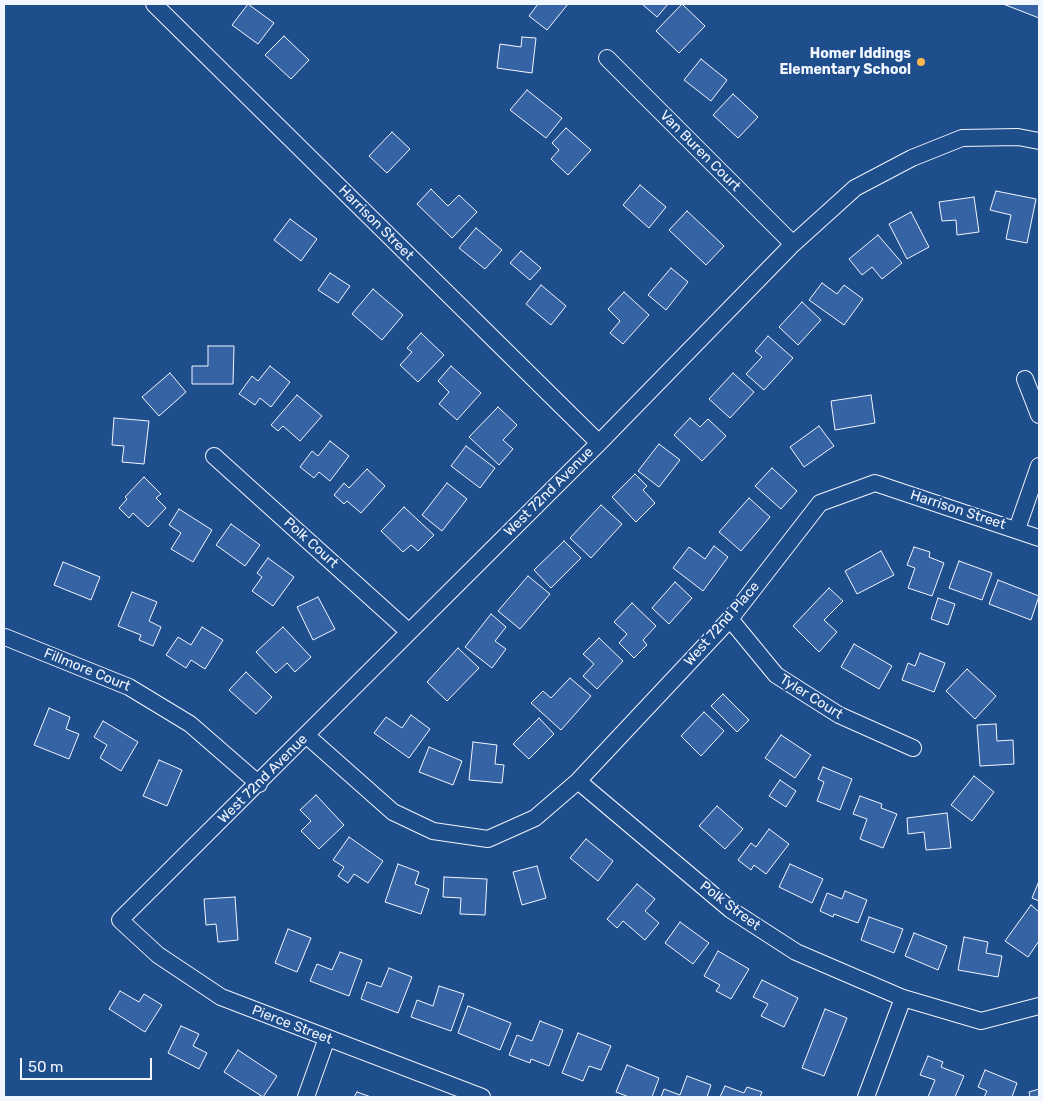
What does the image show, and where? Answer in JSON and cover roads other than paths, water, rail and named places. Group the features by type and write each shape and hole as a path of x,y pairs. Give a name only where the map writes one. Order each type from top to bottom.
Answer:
{"street":[{"name":"Harrison Street","path":"154,4 599,443"},
{"name":"Van Buren Court","path":"607,58 793,244"},
{"name":"West 72nd Avenue","path":"120,920 259,784 408,631 599,443 793,244 856,188 912,158 962,138 1018,136 1039,141"},
{"path":"1025,379 1039,415"},
{"name":"Polk Court","path":"214,456 408,631"},
{"path":"1016,529 1039,466"},
{"name":"Harrison Street","path":"875,483 1039,538"},
{"name":"West 72nd Place","path":"306,735 393,812 433,831 488,839 535,818 578,781 730,619 820,503 875,483"},
{"name":"Tyler Court","path":"730,619 776,675 839,715 913,748"},
{"name":"Fillmore Court","path":"5,638 129,687 190,724 259,784"},
{"name":"Polk Street","path":"578,781 731,910 796,952 903,998 981,1021 1039,1006"},
{"name":"Pierce Street","path":"120,920 158,955 220,997 482,1097"},
{"path":"866,1097 903,998"},
{"path":"306,1097 328,1038"}],"place":[{"name":"Homer Iddings Elementary School","path":"921,62"}]}
